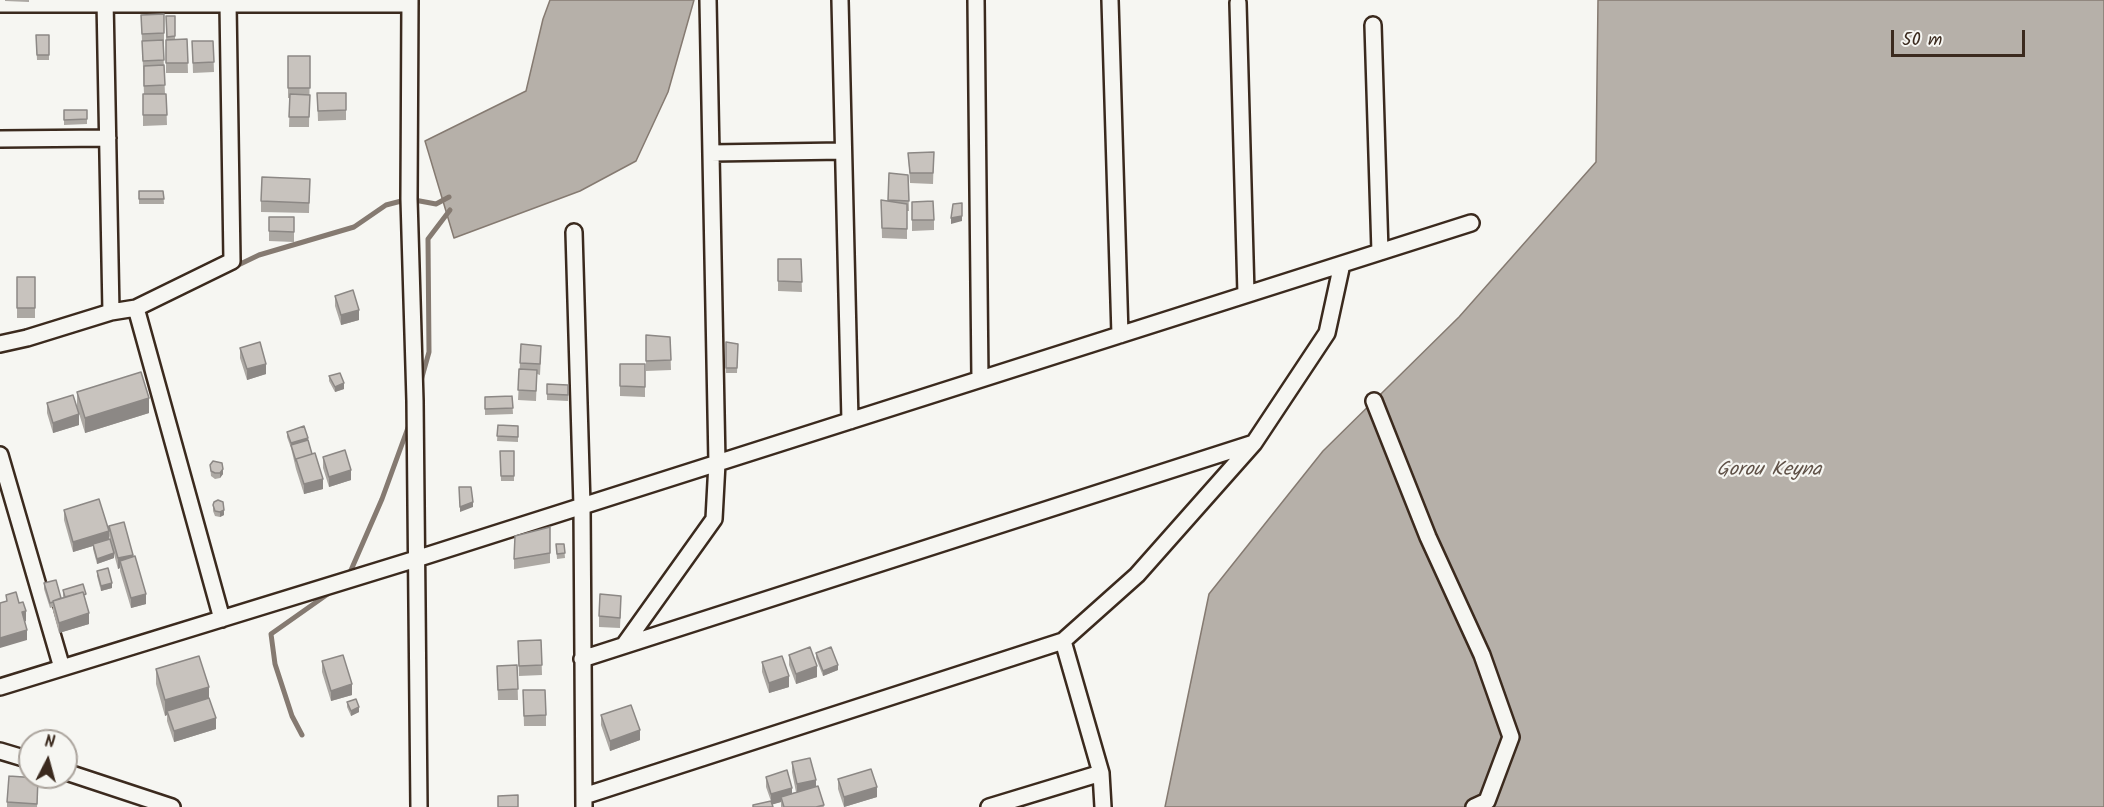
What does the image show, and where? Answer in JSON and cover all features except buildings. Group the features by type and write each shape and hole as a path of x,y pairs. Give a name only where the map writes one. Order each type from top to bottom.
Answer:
{"street":[{"path":"624,645 714,519 717,463 708,0"},
{"path":"840,0 850,421"},
{"path":"976,0 980,380"},
{"path":"1110,0 1120,334"},
{"path":"105,2 111,312"},
{"path":"0,4 410,2 409,199 415,401 419,807"},
{"path":"1238,3 1246,294"},
{"path":"0,344 27,339 111,312 136,308 232,261 228,4"},
{"path":"1373,25 1380,252"},
{"path":"0,139 108,138"},
{"path":"711,153 843,151"},
{"path":"0,687 416,559 1471,223"},
{"path":"574,232 582,506 584,801 1063,641 1137,575 1254,444 1327,333 1342,264"},
{"path":"136,308 222,619"},
{"path":"1374,401 1428,537 1482,656 1510,737 1487,801 1474,807"},
{"path":"582,659 1254,444"},
{"path":"0,455 62,668"},
{"path":"1063,641 1101,773 1103,807"},
{"path":"0,751 18,756"},
{"path":"989,807 1101,773"},
{"path":"78,776 172,807"}],"water":[{"path":"550,0 694,0 668,92 636,161 580,191 454,238 425,141 526,91 543,19"},
{"name":"Gorou Keyna","path":"1598,0 2104,0 2104,807 1165,807 1209,594 1323,451 1459,317 1596,162"}],"waterway":[{"path":"232,268 259,255 354,227 386,205 409,199 436,204 449,197"},
{"path":"420,384 429,352 428,239 450,210"},
{"path":"348,577 382,499 409,425"},
{"path":"302,735 292,716 275,664 271,634 332,591"}]}
